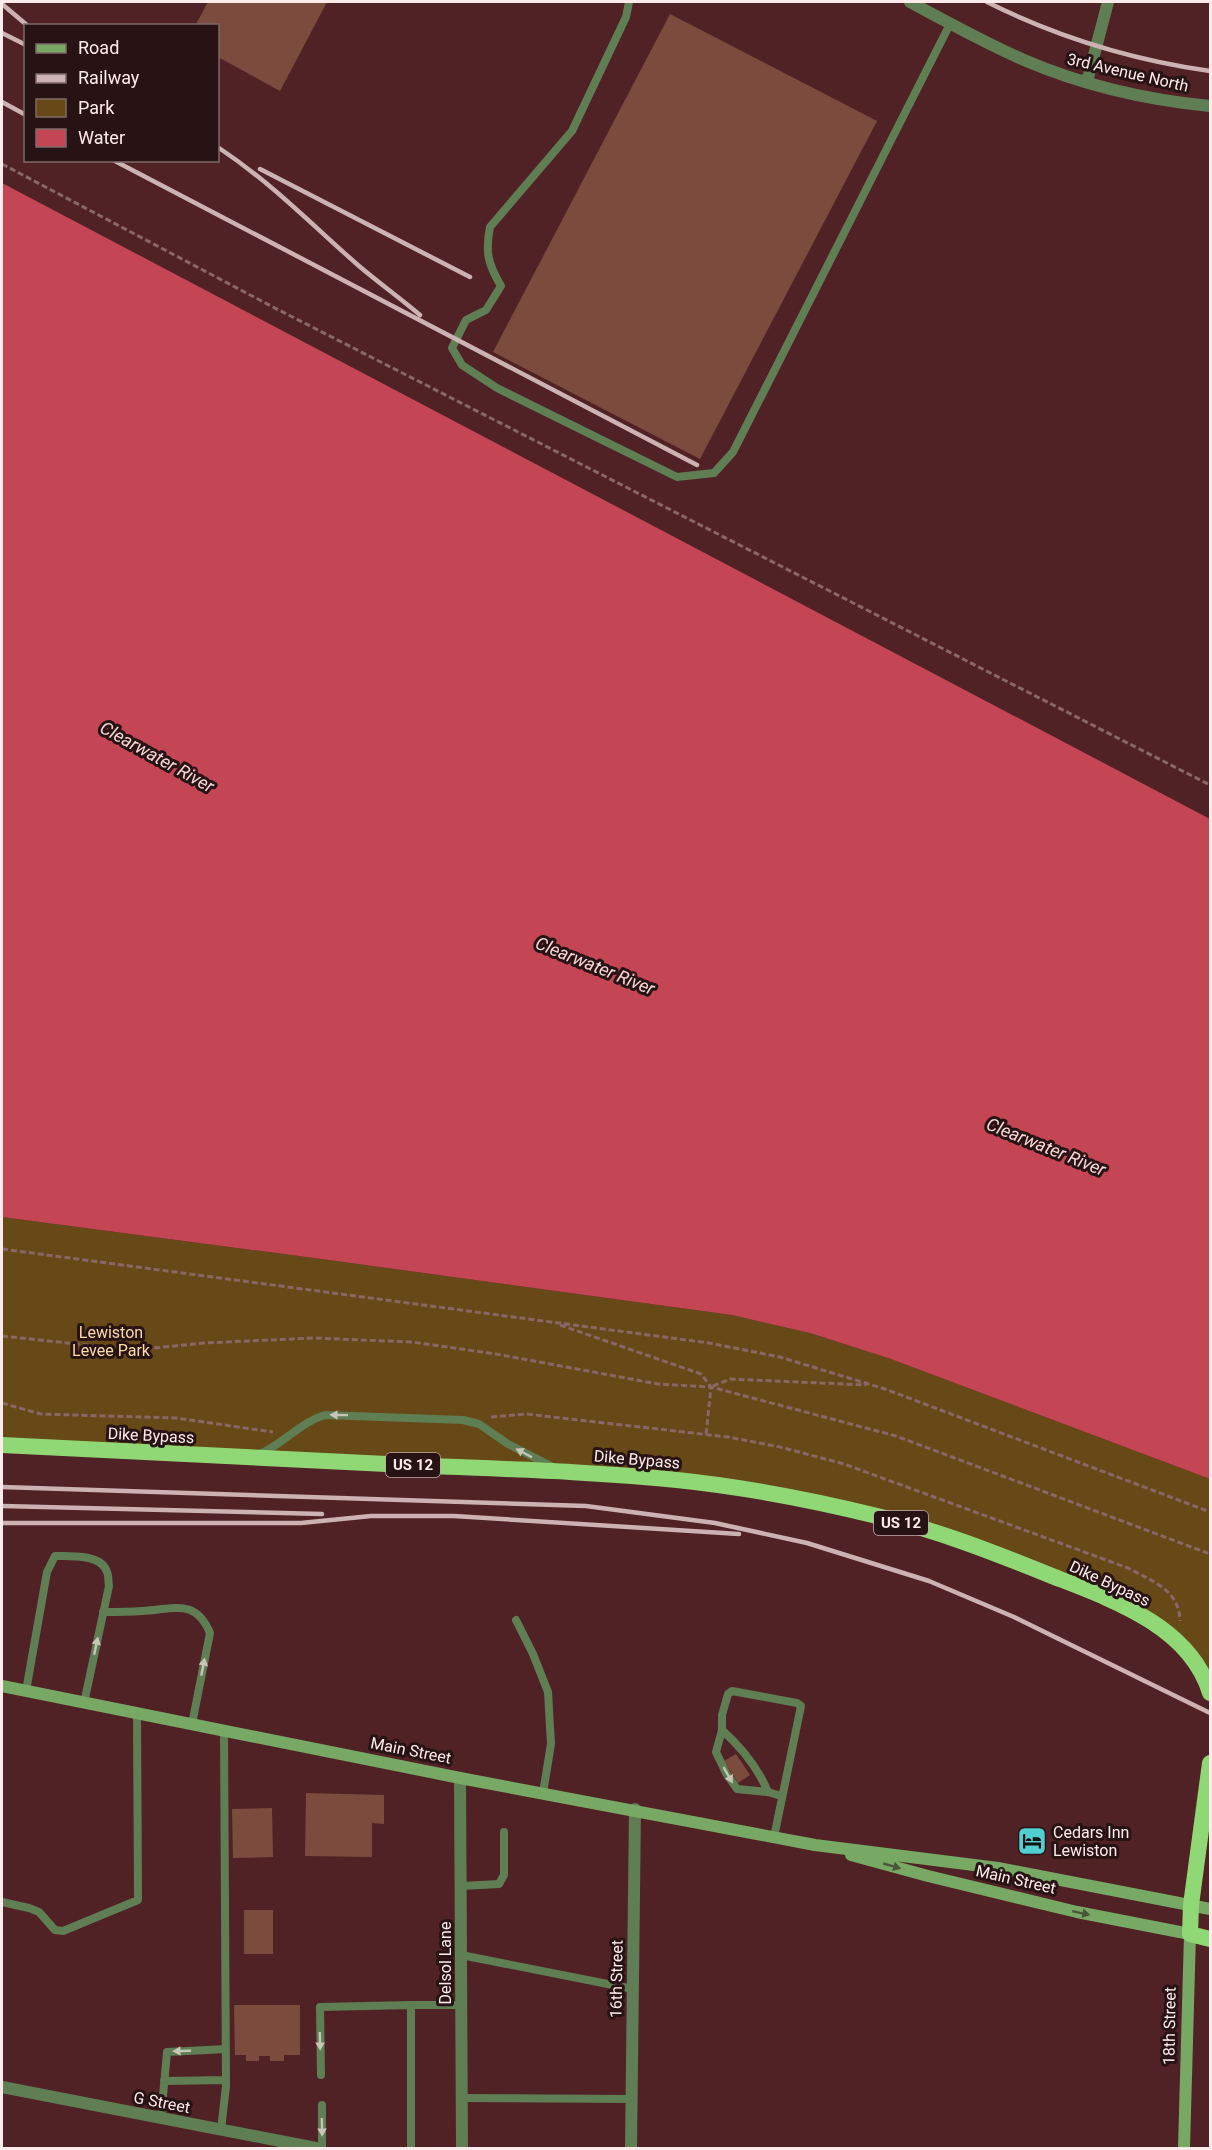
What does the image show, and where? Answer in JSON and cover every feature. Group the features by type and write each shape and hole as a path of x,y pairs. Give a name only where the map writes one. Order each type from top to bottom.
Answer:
{"highway":[{"name":"Dike Bypass","path":"2,1445 579,1473 677,1480 786,1497 879,1516 979,1547 1078,1586 1142,1616 1184,1647 1202,1671 1210,1688"},
{"path":"1191,1905 1210,1763"},
{"name":"18th Street","path":"1190,1935 1191,1905"},
{"name":"Main Street","path":"1190,1935 1210,1939"}],"main road":[{"name":"Main Street","path":"2,1686 460,1778 634,1809 815,1845 998,1868 1210,1909"},
{"name":"Main Street","path":"815,1845 983,1890 1190,1935"},
{"name":"18th Street","path":"1184,2148 1190,1935"}],"street":[{"name":"3rd Avenue North","path":"910,2 1023,60 1087,82 1141,95 1210,106"},
{"path":"1087,82 1108,2"},
{"name":"Delsol Lane","path":"460,1778 462,2148"},
{"name":"16th Street","path":"631,2148 634,1809"},
{"name":"G Street","path":"2,2087 315,2148"}],"lane":[{"path":"629,2 626,17 572,131 490,227 486,246 493,272 501,286 486,310 466,320 452,348 462,365 497,388 678,477 714,473 733,452 950,24"},
{"path":"247,1458 267,1451 311,1421 325,1415 463,1420 479,1424 535,1459 579,1473"},
{"path":"26,1691 47,1572 55,1556 75,1556 100,1562 107,1570 109,1586 84,1703"},
{"path":"103,1612 144,1611 166,1607 192,1610 204,1620 210,1633 192,1725"},
{"path":"516,1620 548,1692 551,1744 543,1793"},
{"path":"774,1837 801,1706 797,1702 732,1691 728,1694 722,1715 722,1730 716,1752 737,1790 768,1792 781,1796"},
{"path":"2,1902 39,1912 55,1930 63,1930 138,1900 137,1713"},
{"path":"722,1730 735,1742 761,1776 768,1792"},
{"path":"221,2130 226,2080 224,1731"},
{"path":"461,1886 499,1884 504,1875 504,1832"},
{"path":"461,1955 633,1989"},
{"path":"411,2005 411,2148"},
{"path":"321,2075 320,2007 461,2005"},
{"path":"161,2118 167,2052 226,2049"},
{"path":"164,2081 226,2080"},
{"path":"462,2098 632,2099"},
{"path":"315,2148 322,2105"}],"path":[{"path":"2,165 292,317 1210,785"},
{"path":"2,1249 709,1343 780,1357 873,1385 1210,1512"},
{"path":"553,1322 701,1374 711,1387 706,1435"},
{"path":"2,1336 134,1350 204,1343 315,1338 412,1342 496,1354 658,1384 711,1387 896,1436 1210,1554"},
{"path":"711,1387 730,1379 873,1385"},
{"path":"2,1403 41,1414 176,1418 292,1435"},
{"path":"479,1424 491,1416 526,1414 706,1435 780,1447 844,1464 1128,1568 1165,1588 1179,1603 1180,1620"}],"green space":[{"name":"Lewiston Levee Park","path":"2,1217 732,1315 810,1333 891,1359 1210,1479 1210,1685 1176,1639 979,1547 732,1487 2,1445"}],"water":[{"name":"Clearwater River","path":"2,183 1210,819 1210,1479 891,1359 810,1333 732,1315 2,1217"}],"building":[{"path":"208,2 327,2 280,91 219,58 219,24 196,24"},
{"path":"670,14 877,121 700,459 493,352"},
{"path":"736,1754 750,1775 738,1783 724,1761"},
{"path":"306,1793 384,1795 384,1824 372,1823 372,1857 305,1856"},
{"path":"272,1808 273,1857 233,1858 232,1809"},
{"path":"244,1910 273,1910 273,1954 244,1954"},
{"path":"234,2005 300,2005 300,2055 284,2055 284,2061 270,2061 270,2056 259,2056 259,2061 246,2061 246,2055 235,2055"}],"railway":[{"path":"987,2 1041,26 1096,46 1124,54 1210,71"},
{"path":"2,4 26,24"},
{"path":"2,33 24,44"},
{"path":"2,102 24,114"},
{"path":"219,148 274,190 359,266 420,315"},
{"path":"117,162 697,465"},
{"path":"260,169 470,277"},
{"path":"2,1487 586,1506 715,1523 807,1543 929,1581 1014,1617 1210,1713"},
{"path":"2,1506 322,1514"},
{"path":"2,1523 301,1523 371,1516 454,1516 739,1534"}],"place":[{"name":"Cedars Inn Lewiston","path":"1032,1841"}]}
